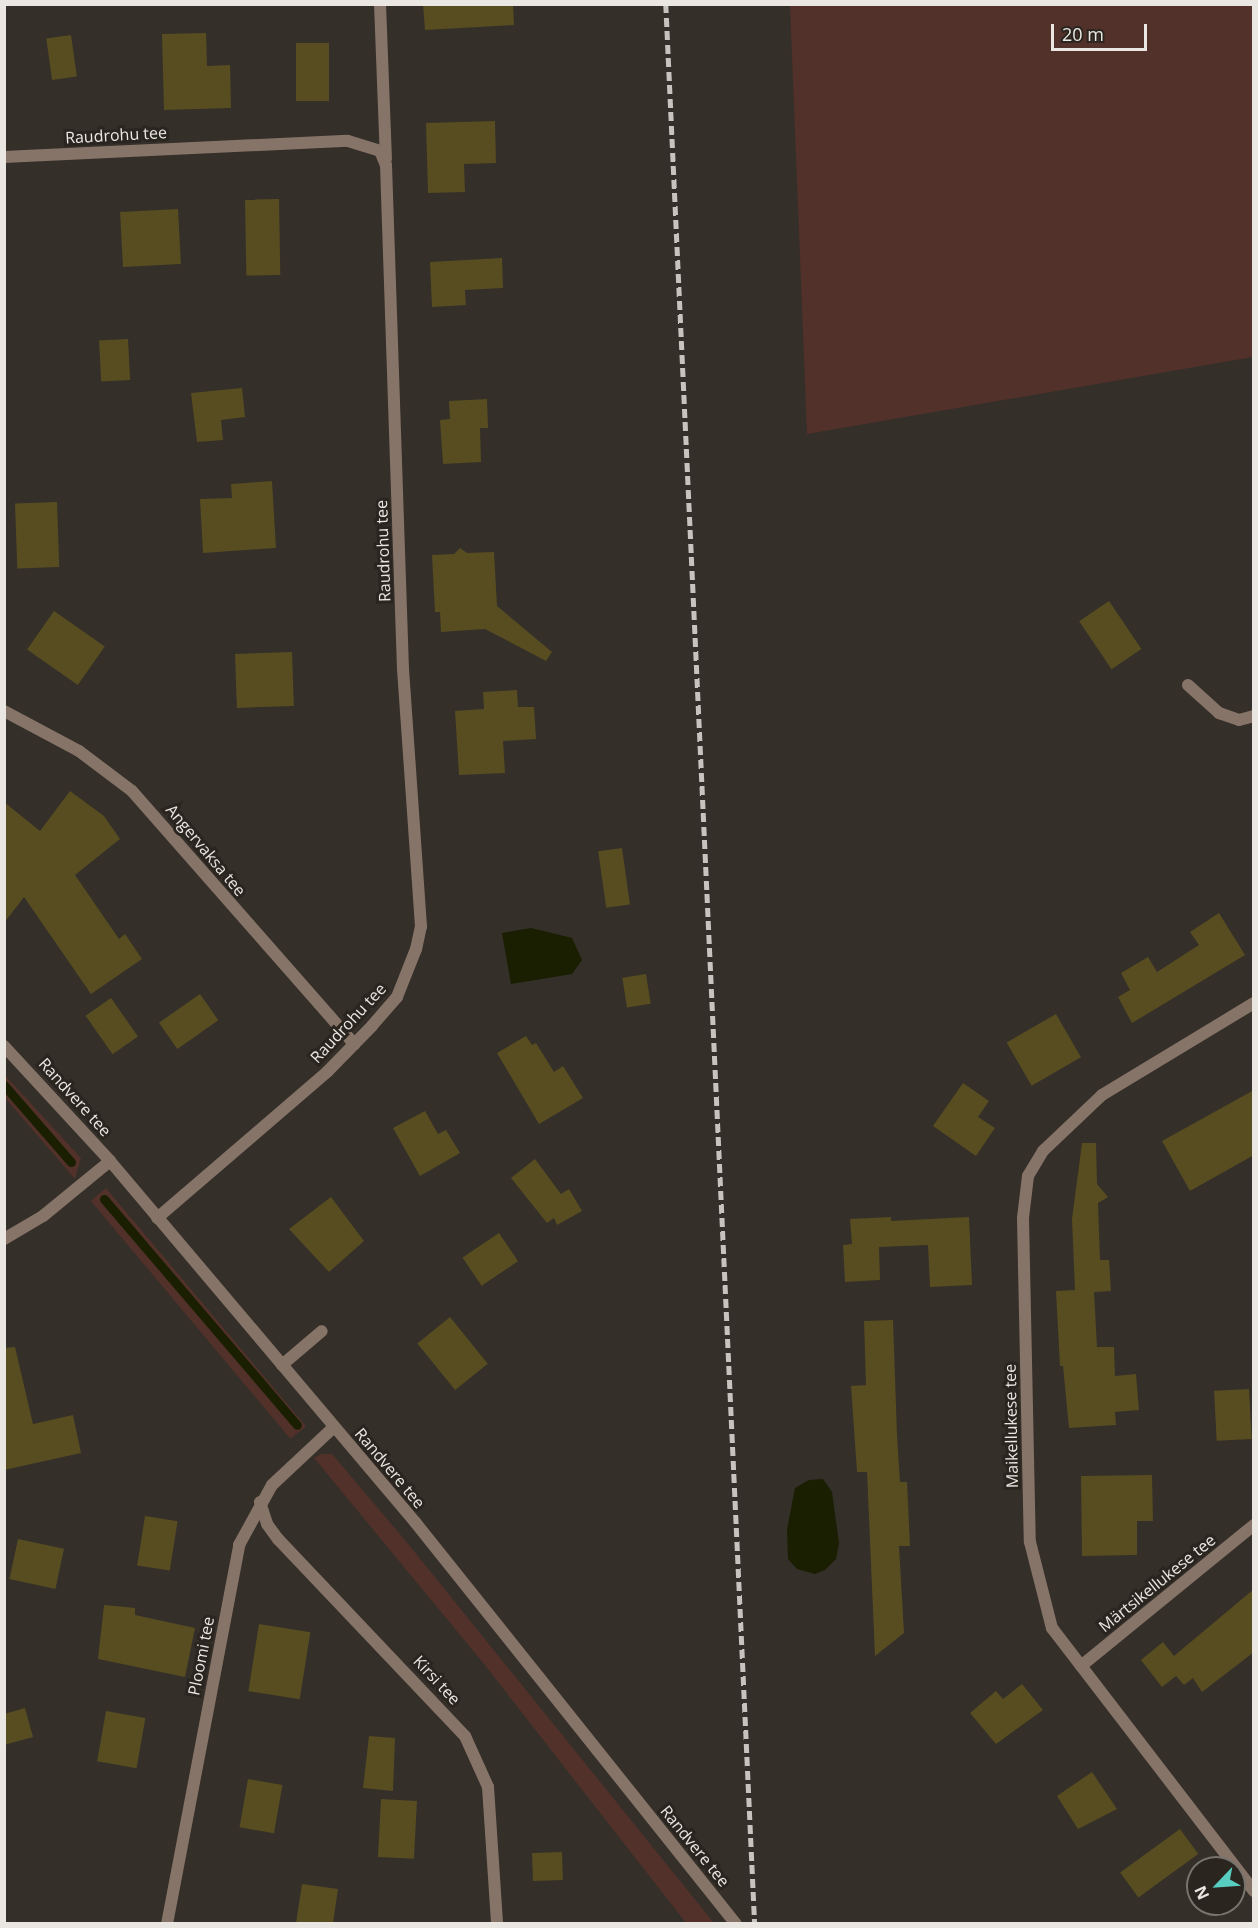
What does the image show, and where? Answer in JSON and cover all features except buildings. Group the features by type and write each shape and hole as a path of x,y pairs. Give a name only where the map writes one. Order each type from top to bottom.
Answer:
{"street":[{"path":"380,4 386,165"},
{"name":"Raudrohu tee","path":"4,157 348,141 380,151 386,165 403,669 421,926 407,978 397,997 327,1072 157,1218"},
{"path":"1188,685 1219,713 1239,720 1254,716"},
{"name":"Angervaksa tee","path":"4,711 79,751 132,791 354,1044"},
{"name":"Maikellukese tee","path":"1254,1003 1102,1095 1043,1152 1028,1176 1023,1218 1030,1542 1052,1628 1254,1891"},
{"name":"Randvere tee","path":"4,1046 110,1161 415,1522 736,1923"},
{"path":"4,1239 43,1216 110,1161"},
{"path":"282,1365 322,1331"},
{"name":"Ploomi tee","path":"167,1923 239,1545 260,1502 290,1466 334,1427"},
{"name":"Kirsi tee","path":"260,1502 267,1524 278,1539 465,1736 488,1787 497,1923"},
{"name":"Märtsikellukese tee","path":"1081,1666 1254,1525"}],"shaded area":[{"path":"790,5 1253,5 1253,357 807,434"},
{"path":"531,928 572,938 582,960 572,974 511,984 502,933"},
{"path":"4,1074 81,1158 75,1179 5,1098"},
{"path":"106,1188 306,1426 291,1439 91,1201"},
{"path":"321,1454 332,1454 405,1540 714,1923 686,1923 484,1664 314,1458"},
{"path":"823,1479 832,1492 839,1543 836,1559 825,1570 815,1574 797,1569 788,1559 787,1530 795,1488 809,1480"}],"waterway":[{"path":"4,1085 71,1162"},
{"path":"104,1199 297,1425"}],"railway":[{"path":"666,4 755,1924"}]}
